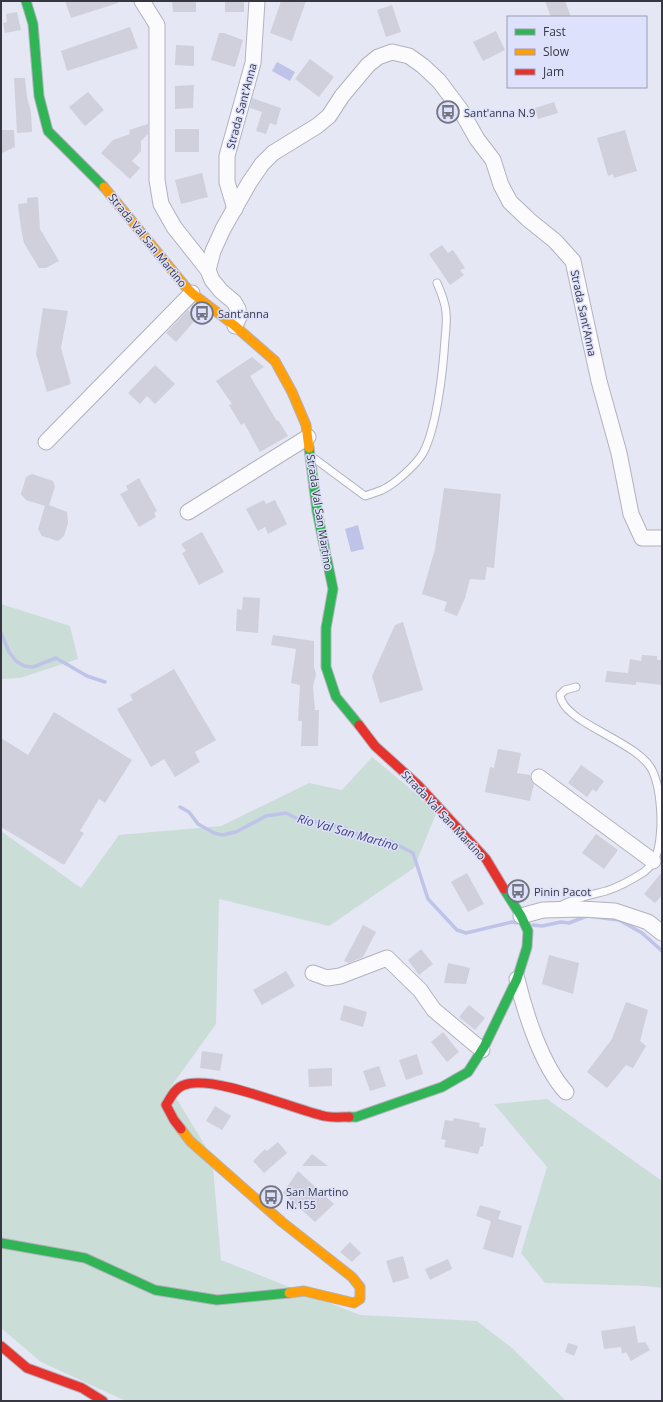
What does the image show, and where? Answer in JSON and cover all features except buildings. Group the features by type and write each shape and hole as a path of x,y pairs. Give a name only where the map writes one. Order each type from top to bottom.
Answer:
{"street":[{"name":"Strada Val San Martino","path":"1,1244 85,1258 154,1290 217,1300 304,1291 354,1304 360,1299 360,1287 352,1277 282,1222 190,1141 174,1120 166,1105 173,1093 184,1085 199,1083 225,1086 326,1117 356,1117 442,1088 468,1072 482,1050 517,979 527,947 528,931 521,916 486,859 418,785 375,746 336,697 326,667 326,628 333,589 318,511 306,425 292,392 274,362 235,326 185,286 110,193 48,131 39,96 34,24 26,1"},
{"path":"142,1 157,25 157,180 161,204 174,227 208,270 212,280 221,291 234,302 238,309 239,317 235,326"},
{"name":"Strada Sant'Anna","path":"235,209 227,182 227,156 253,63 257,1"},
{"name":"Strada Sant'Anna","path":"208,270 212,251 223,229 248,183 262,164 273,153 317,126 329,116 342,96 368,65 378,57 392,52 409,56 424,66 439,81 460,109 477,140 493,160 501,185 510,202 555,241 573,261 599,381 619,452 631,514 642,538 662,538"},
{"path":"46,442 192,293"},
{"path":"188,512 308,437"},
{"path":"539,777 653,861"},
{"path":"521,916 543,910 581,909 615,911 648,922 662,933"},
{"path":"313,973 327,978 340,976 387,958 420,990 434,1010 482,1050"},
{"path":"517,979 529,1021 543,1055 560,1085 566,1092"},
{"path":"1,1346 27,1368 82,1388 103,1401"}],"lane":[{"path":"310,455 365,496 384,489 397,480 411,468 423,453 435,414 444,353 446,313 444,298 437,283"},
{"path":"555,910 568,902 608,890 626,882 644,871 656,858 660,842 661,810 653,771 644,758 621,742 598,730 571,712 564,705 560,695 565,690 576,687"}],"shaded area":[{"path":"1,604 70,626 78,659 20,678 1,679"},
{"path":"372,757 437,811 414,868 329,926 219,899 216,1024 170,1088 212,1157 221,1260 360,1315 477,1321 512,1348 565,1401 126,1401 41,1362 1,1328 1,831 81,888 119,835 221,826 309,783 342,790"},
{"path":"547,1099 662,1181 662,1288 646,1286 545,1283 521,1253 547,1167 494,1104"}],"water":[{"path":"277,62 295,72 290,81 272,71"},
{"path":"358,525 364,549 351,552 345,529"}],"waterway":[{"name":"Rio Val San Martino","path":"1,633 9,652 16,661 24,666 33,667 56,658 87,676 105,682"},
{"name":"Rio Val San Martino","path":"180,807 189,812 198,824 214,833 222,835 236,832 266,816 286,813 300,820 325,823 346,829 352,833 392,842 413,853 428,899 457,930 466,933 512,922 517,923"},
{"name":"Rio Val San Martino","path":"533,925 542,926 561,922 569,923 587,916 619,920 642,933 662,951"}],"traffic: fast":[{"path":"26,1 33,24 39,96 48,131 104,187"},
{"path":"309,448 317,511 333,589 326,628 326,667 336,697 359,725"},
{"path":"349,1117 356,1117 442,1087 468,1072 484,1047 517,979 527,947 528,931 521,916 504,889"},
{"path":"1,1243 85,1258 155,1290 217,1300 289,1293"}],"traffic: slow":[{"path":"104,187 185,286 235,326 275,361 292,392 306,425 309,448"},
{"path":"181,1129 190,1141 282,1222 352,1277 360,1287 360,1299 354,1303 304,1291 289,1293"}],"traffic: jam":[{"path":"359,725 375,746 418,785 486,859 504,889"},
{"path":"181,1129 166,1105 178,1088 184,1085 197,1083 214,1084 233,1088 324,1116 349,1117"},
{"path":"1,1346 27,1368 82,1388 103,1401"}],"place":[{"name":"Sant'anna N.9","path":"448,112"},
{"name":"Sant'anna","path":"202,313"},
{"name":"Pinin Pacot","path":"518,891"},
{"name":"San Martino N.155","path":"271,1197"}]}
